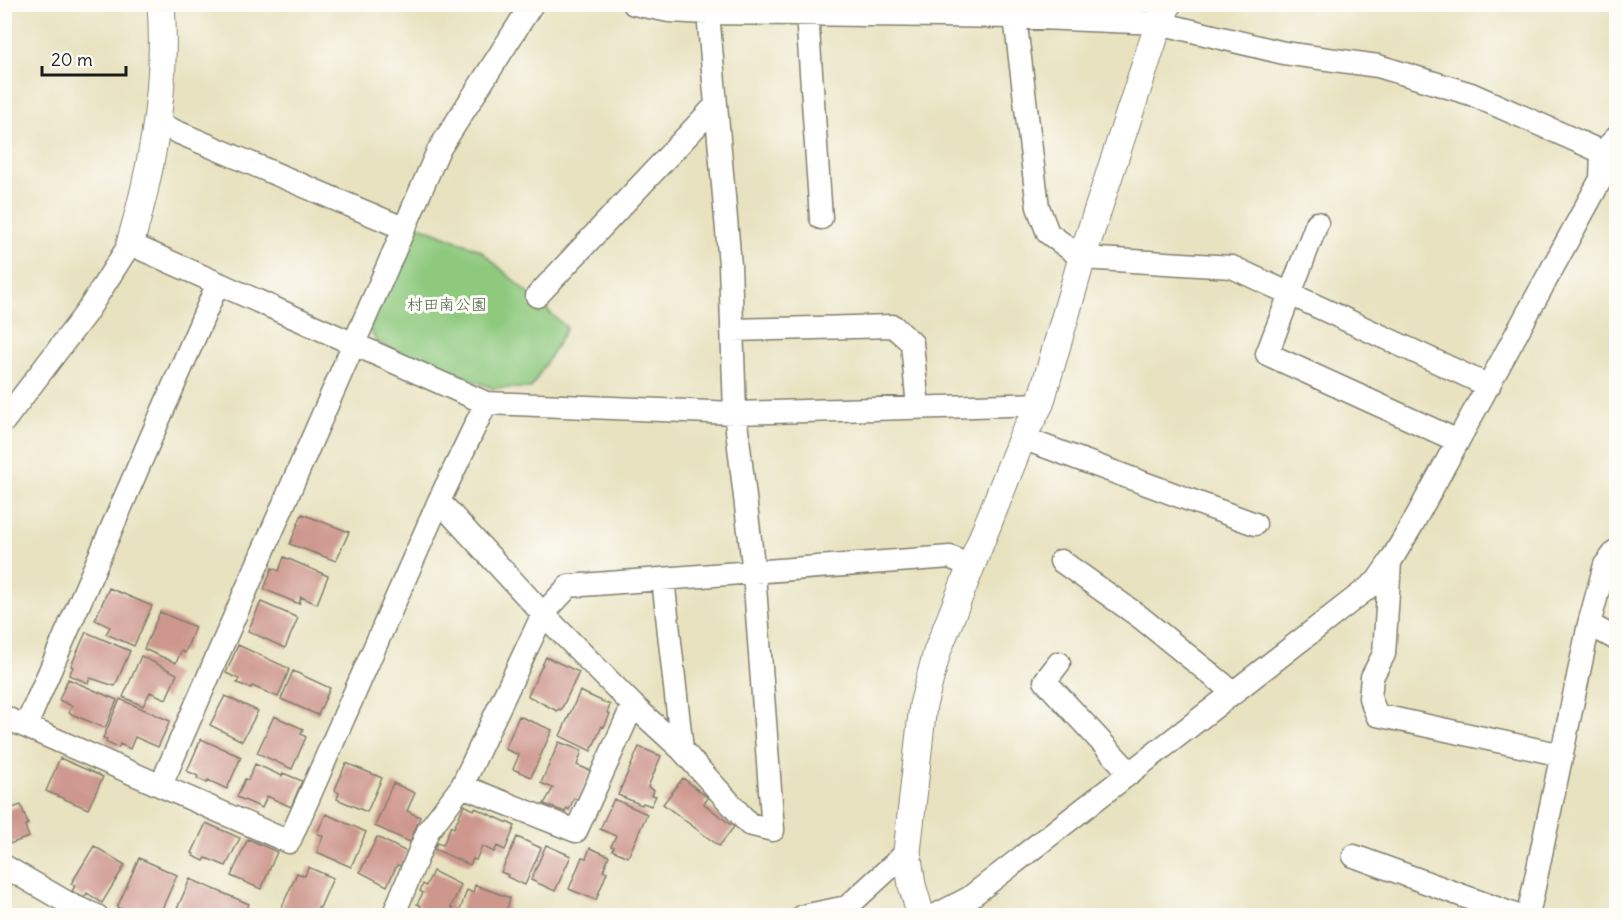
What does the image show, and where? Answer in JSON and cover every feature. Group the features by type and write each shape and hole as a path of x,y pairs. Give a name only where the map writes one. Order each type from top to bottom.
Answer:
{"street":[{"path":"4,421 86,313 130,244 143,199 156,123 163,37 160,4"},
{"path":"160,785 438,151 532,4"},
{"path":"637,5 669,11 708,13 959,11 1015,17 1163,14 1284,53 1378,66 1471,94 1609,145 1609,184 1377,581 969,898 934,915"},
{"path":"439,501 543,614 633,705 682,750 749,824 773,830 754,573 735,413 730,266 708,13"},
{"path":"807,14 821,218"},
{"path":"921,915 912,885 907,852 922,705 937,652 1022,438 1040,404 1082,258 1163,14"},
{"path":"1015,17 1038,207 1048,233 1082,258 1232,267 1489,386"},
{"path":"537,296 716,105"},
{"path":"156,123 403,228"},
{"path":"1317,224 1267,354 1458,441"},
{"path":"130,244 486,403 735,413 1040,404"},
{"path":"26,726 218,283"},
{"path":"732,330 893,326 912,343 918,408"},
{"path":"4,717 289,842 439,501 486,403"},
{"path":"1022,438 1255,524"},
{"path":"1528,915 1589,624 1605,565 1617,551"},
{"path":"393,915 428,831 462,786 543,614 569,586 950,557 972,567"},
{"path":"1061,561 1140,617 1234,693"},
{"path":"1390,562 1384,654 1372,677 1370,698 1377,715 1562,755"},
{"path":"663,579 682,750"},
{"path":"1589,624 1617,639"},
{"path":"1059,663 1045,681 1130,772"},
{"path":"462,786 576,831 633,705"},
{"path":"803,915 847,907 907,852"},
{"path":"1354,856 1518,915"},
{"path":"4,866 73,906 97,915"}],"green space":[{"name":"村田南公園","path":"410,222 480,250 567,328 531,388 492,388 377,343 366,323"}],"building":[{"path":"302,514 349,532 336,561 290,544"},
{"path":"284,557 328,576 317,604 301,597 299,604 264,589 272,568 279,571"},
{"path":"109,588 152,606 134,646 106,634 110,627 95,620"},
{"path":"261,602 298,618 285,648 248,631"},
{"path":"160,612 195,627 185,653 181,651 176,663 144,649"},
{"path":"86,632 130,651 115,686 90,678 88,683 69,675"},
{"path":"238,645 288,668 278,697 252,686 251,688 237,683 239,679 226,673"},
{"path":"141,656 177,674 166,699 150,692 143,706 123,697"},
{"path":"546,657 579,672 561,710 557,711 528,696"},
{"path":"293,671 330,688 318,715 281,699"},
{"path":"68,679 117,700 105,728 69,713 72,706 59,700"},
{"path":"580,691 610,705 607,713 610,714 591,751 560,736"},
{"path":"225,696 258,711 242,741 210,725"},
{"path":"120,699 170,721 158,747 135,737 130,749 120,744 118,748 106,742 107,739 103,738"},
{"path":"274,716 303,729 301,734 306,737 292,769 257,753"},
{"path":"519,716 552,730 531,777 513,769 519,755 505,749"},
{"path":"201,739 241,757 227,789 208,780 207,783 187,771"},
{"path":"559,742 582,751 577,765 591,771 579,800 574,798 569,810 567,808 565,812 544,804 553,788 541,783"},
{"path":"639,747 661,756 648,787 654,790 652,795 656,796 651,806 643,803 642,805 618,795"},
{"path":"60,758 103,777 88,809 46,791"},
{"path":"346,763 382,778 367,812 337,799 339,793 335,790"},
{"path":"255,764 282,776 283,773 302,781 291,807 267,796 262,808 237,797"},
{"path":"683,778 708,798 704,804 734,827 719,846 663,804"},
{"path":"393,783 415,793 407,811 420,817 410,842 375,826"},
{"path":"614,799 647,814 628,857 612,850 614,847 611,846 616,836 600,829"},
{"path":"21,805 28,824 25,826 29,837 4,846 4,811"},
{"path":"464,805 515,826 505,850 497,846 494,852 482,846 476,860 473,859 470,865 434,849 437,843 443,845 451,826 454,828"},
{"path":"326,814 366,832 351,867 317,852 323,836 317,833"},
{"path":"206,823 240,838 226,866 206,858 204,861 193,856 192,853"},
{"path":"377,837 407,852 401,866 397,865 387,886 360,872"},
{"path":"517,837 541,848 525,885 501,872"},
{"path":"248,839 277,852 261,889 231,876"},
{"path":"546,845 571,856 555,891 531,880"},
{"path":"94,846 125,865 102,903 87,893 84,898 72,891 75,886 71,884"},
{"path":"590,848 609,856 603,871 607,872 596,900 569,889 582,857 586,858"},
{"path":"139,858 177,875 159,916 125,916 120,913 122,909 117,908"},
{"path":"308,867 333,878 314,916 295,916 281,909 297,873 305,876"},
{"path":"433,871 461,885 451,907 453,909 450,916 416,916 421,906 417,904 423,893 420,891 423,884 426,886"},
{"path":"190,879 249,904 244,916 174,916"},
{"path":"475,885 510,898 505,916 458,916 467,890 473,893"}]}
